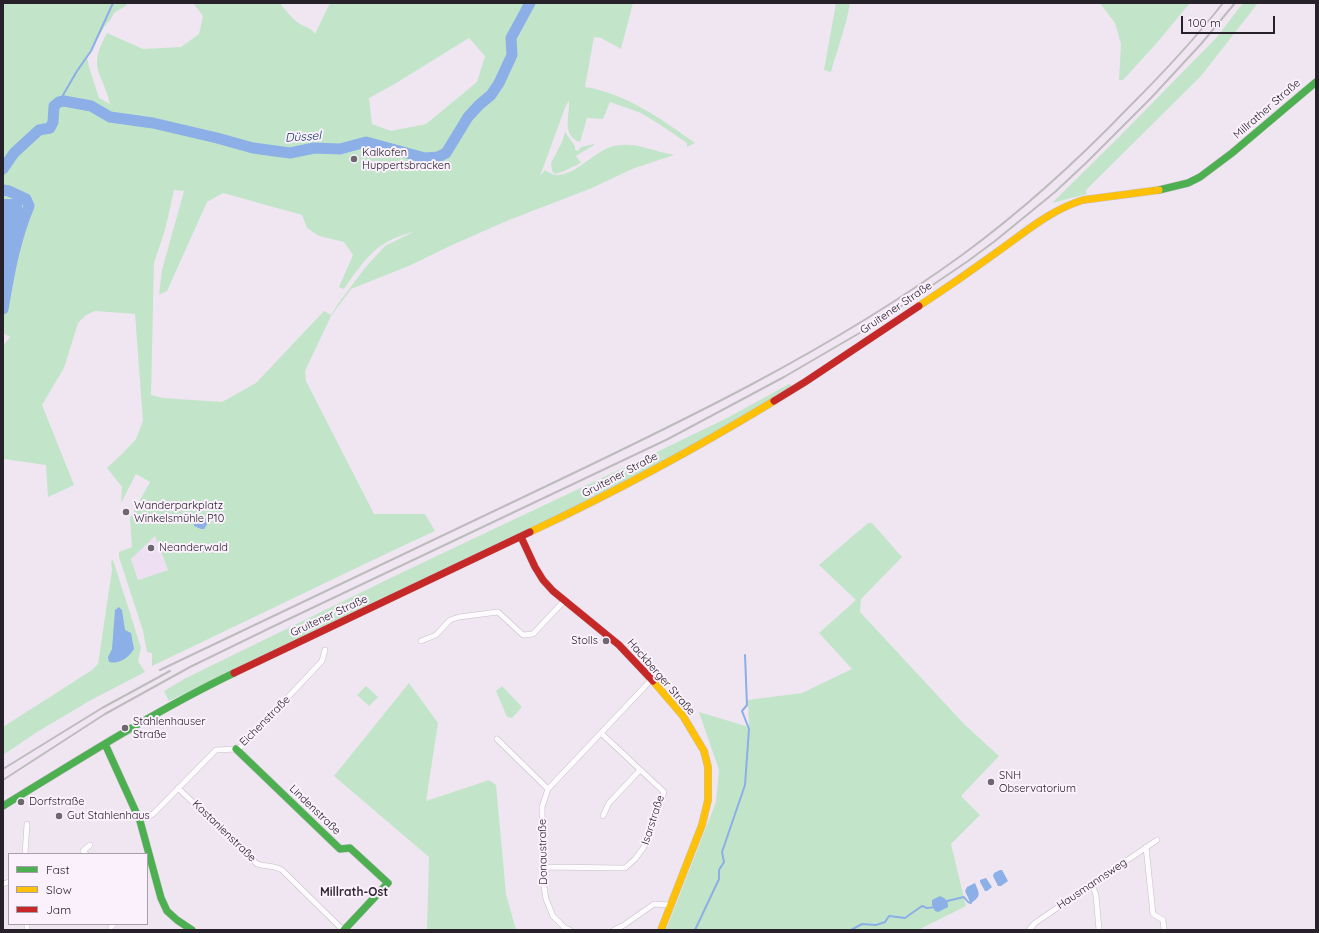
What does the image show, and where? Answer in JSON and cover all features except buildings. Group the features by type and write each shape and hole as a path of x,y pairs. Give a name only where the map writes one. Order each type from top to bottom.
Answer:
{"main road":[{"name":"Millrather Straße","path":"1232,153 1316,82"},
{"name":"Gruitener Straße","path":"3,806 105,744 218,681 521,537 604,496 688,451 805,382 982,263 1041,220 1058,210 1084,200 1098,197 1153,192 1176,187 1200,177 1232,153"},
{"name":"Hackberger Straße","path":"521,537 535,567 543,580 553,591 619,645 683,716 697,737 704,751 708,767 708,800 702,825 661,930"},
{"path":"105,744 140,821 147,853"},
{"name":"Lindenstraße","path":"236,748 340,849 350,848 388,883 343,930"},
{"path":"148,858 161,898 167,911 192,930"}],"street":[{"path":"421,641 436,635 450,620 459,617 498,612 523,635 533,634 564,600"},
{"name":"Eichenstraße","path":"140,821 153,814 216,750 242,746 322,661 325,650"},
{"name":"Donaustraße","path":"570,930 565,928 553,916 546,899 543,881 542,807 548,789 651,680"},
{"name":"Isarstraße","path":"543,867 625,868 635,859 644,847 664,792 601,733"},
{"path":"497,740 548,789"},
{"path":"603,816 609,803 640,770"},
{"name":"Kastanienstraße","path":"178,788 257,864 265,866 274,865 282,870 343,930"},
{"path":"25,853 27,824"},
{"name":"Hausmannsweg","path":"1029,930 1035,923 1157,840"},
{"path":"85,853 84,852 90,845"},
{"path":"1146,847 1153,914 1163,920 1164,930"},
{"path":"1092,884 1096,895 1099,930"},
{"path":"614,930 654,904 670,905"}],"shaded area":[{"name":"Neanderwald","path":"155,536 168,570 138,580 131,559"}],"green space":[{"path":"3,3 126,3 127,5 114,13 87,56 99,98 110,104 100,77 97,63 101,45 107,33 143,49 181,47 199,34 203,16 193,3 280,3 295,20 315,34 330,3 633,3 621,49 601,38 594,37 585,87 600,90 629,101 670,125 695,143 687,147 687,143 641,113 610,102 603,119 587,118 580,142 570,135 568,130 569,101 566,105 540,176 545,170 555,175 567,173 574,170 600,152 614,146 634,145 674,155 632,169 592,188 509,220 411,265 351,289 331,316 305,371 306,381 374,514 425,514 435,531 152,666 152,653 147,652 143,631 119,557 119,552 132,547 130,518 150,482 136,474 121,503 122,487 107,468 136,439 143,421 135,314 95,311 86,315 78,323 64,368 42,405 74,485 48,497 46,465 4,459 3,464 3,346 10,337 3,333 3,286 18,199 3,199","holes":["469,38 485,56 477,82 426,124 391,131 372,124 369,98 393,85","174,190 184,191 162,270 159,295 167,291 207,202 223,193 302,215 307,228 319,236 344,242 353,255 339,287 344,289 365,260 380,246 400,236 413,232 385,246 364,269 331,315 324,311 256,383 222,402 163,398 151,395 154,263 165,230","155,536 168,570 138,580 131,559"]},
{"path":"836,3 850,3 831,72 824,70"},
{"path":"1100,3 1190,3 1123,80 1119,80 1121,44 1115,23"},
{"path":"1243,3 1258,3 1201,76 1086,190 1087,194 1052,203 1217,37"},
{"path":"565,132 575,146 575,150 578,151 581,147 594,145 576,156 581,163 555,174 552,171 551,163 562,142"},
{"path":"789,384 792,386 726,426 613,489 169,701 164,691 186,678 407,570 727,418"},
{"path":"868,523 872,523 902,557 861,599 860,612 964,724 999,756 961,796 980,815 951,844 966,906 918,930 666,930 716,802 719,770 699,712 749,727 748,700 802,693 852,669 819,633 856,600 819,565"},
{"path":"113,560 141,648 138,661 145,672 91,700 37,732 3,755 3,727 92,670 98,664 112,570 111,561"},
{"path":"409,683 438,723 426,801 489,780 496,785 506,894 516,930 427,930 429,857 334,776"},
{"path":"366,686 378,697 369,706 357,695"},
{"path":"502,686 522,707 512,718 507,717 496,691"}],"water":[{"path":"3,199 18,199 22,203 22,209 8,259 3,286"},
{"path":"194,515 206,518 208,523 204,529 194,526"},
{"path":"119,607 122,610 125,630 131,633 134,649 123,660 109,662 108,657 112,649 115,610"},
{"path":"1002,870 1008,881 1001,886 998,886 993,876 994,873"},
{"path":"986,878 992,887 985,891 980,880"},
{"path":"975,883 979,894 971,903 965,891 967,887"},
{"path":"940,896 946,900 948,907 938,912 935,911 932,905 932,900"}],"waterway":[{"path":"59,102 77,71 91,51 113,3"},
{"name":"Düssel","path":"3,169 14,153 39,130 50,128 53,122 54,106 59,102 64,101 91,106 110,117 153,123 253,148 290,153 314,148 340,149 366,142 425,158 438,157 446,153 468,117 491,95 499,83 512,55 511,38 530,3"},
{"path":"3,190 9,191 26,199 29,206 16,244 3,309"},
{"path":"695,930 719,879 719,870 724,862 722,852 745,785 749,729 742,711 747,705 745,655"},
{"path":"947,901 964,897 971,903"},
{"path":"851,930 862,924 876,925 885,922 889,916 905,918 922,906 927,908 936,907"}],"railway":[{"path":"160,670 699,412 807,354 860,323 912,290 962,255 1028,203 1110,127 1154,82 1223,3"},
{"path":"3,780 105,714 190,667 668,439 784,377 875,324 968,261 1055,192 1151,98 1201,44 1235,3"},
{"path":"3,769 102,708 170,671"}],"traffic: fast":[{"path":"1159,190 1188,183 1200,177 1232,153 1316,82"},
{"path":"3,806 175,703 234,673"},
{"path":"105,744 140,821 161,898 167,911 192,930"},
{"path":"236,749 340,849 350,848 388,883 344,930"}],"traffic: slow":[{"path":"919,306 1048,216 1071,204 1083,200 1159,190"},
{"path":"530,532 654,470 774,401"},
{"path":"653,681 683,716 704,751 708,767 708,800 702,825 661,930"}],"traffic: jam":[{"path":"774,401 919,306"},
{"path":"234,673 530,532"},
{"path":"521,537 535,567 543,580 553,591 619,645 653,681"}],"place":[{"name":"Kalkofen Huppertsbracken","path":"354,159"},
{"name":"Wanderparkplatz Winkelsmühle P10","path":"126,512"},
{"name":"Neanderwald","path":"151,548"},
{"name":"Stolls","path":"606,641"},
{"name":"Stahlenhauser Straße","path":"125,728"},
{"name":"SNH Observatorium","path":"991,782"},
{"name":"Dorfstraße","path":"21,802"},
{"name":"Gut Stahlenhaus","path":"59,816"}],"district":[{"name":"Millrath-Ost","path":"354,892"}]}
